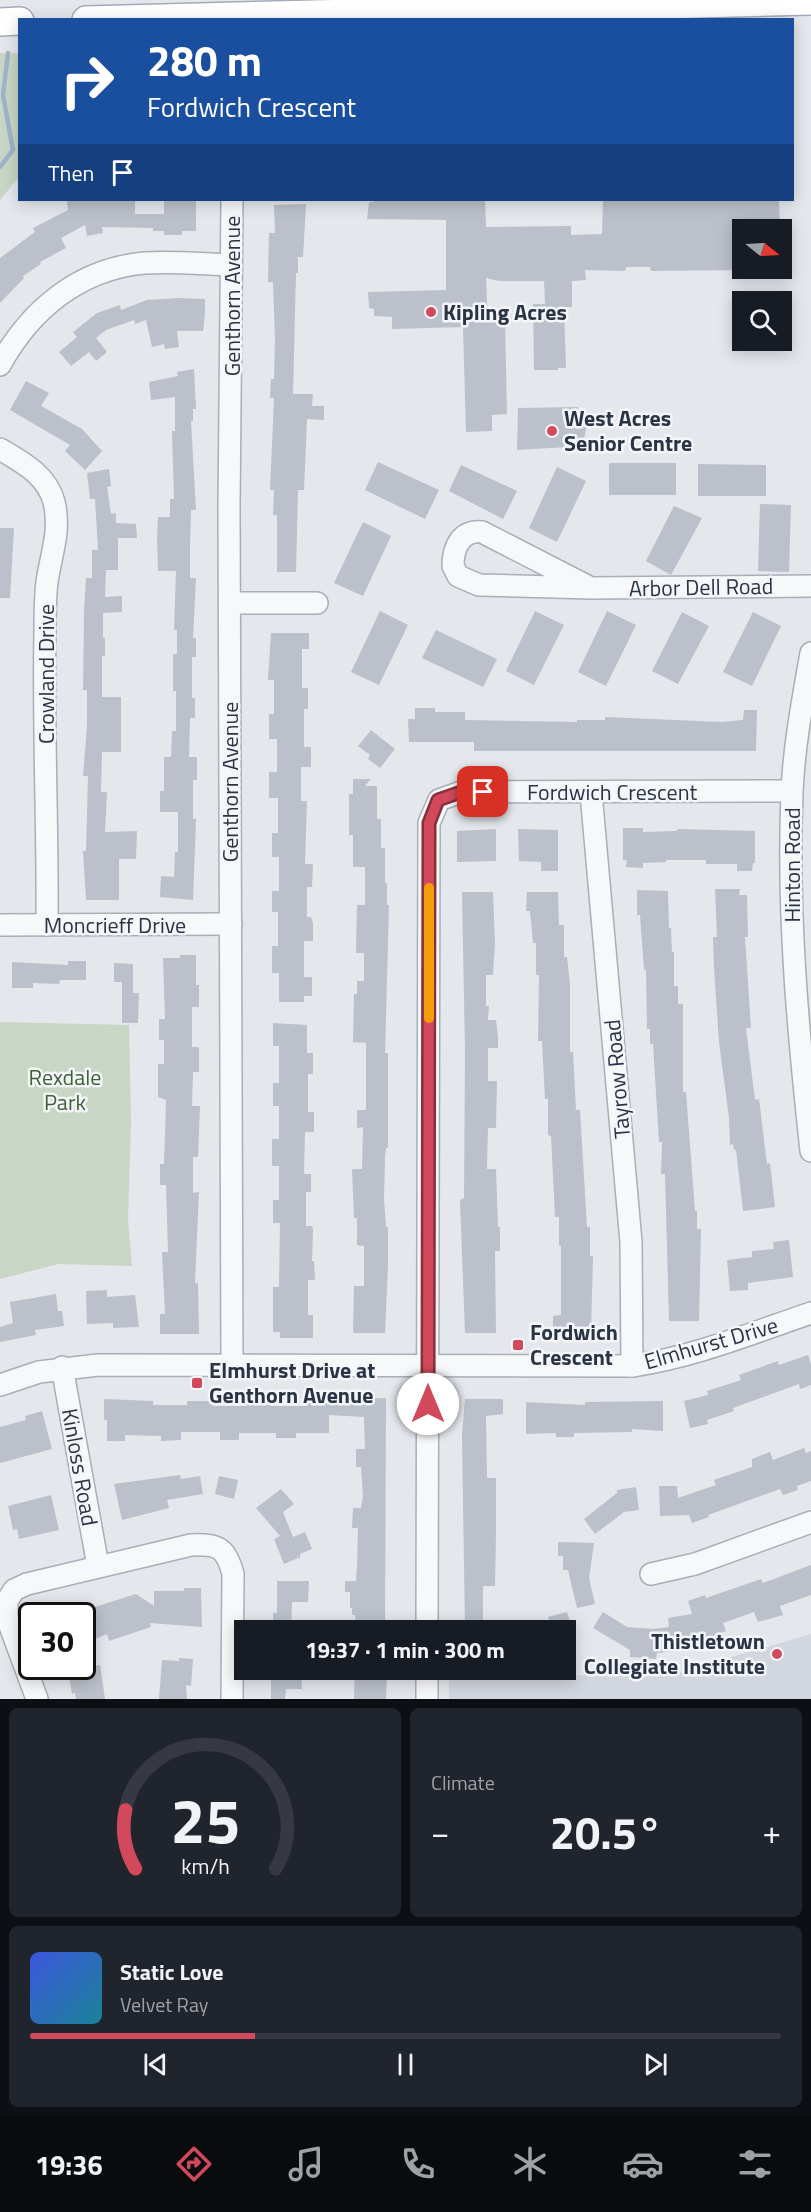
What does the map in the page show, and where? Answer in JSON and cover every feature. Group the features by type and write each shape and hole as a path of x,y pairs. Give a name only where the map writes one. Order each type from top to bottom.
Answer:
{"main road":[{"path":"233,18 410,6 811,1"},
{"path":"0,22 18,21"}],"street":[{"name":"Genthorn Avenue","path":"232,201 230,603 232,1365"},
{"path":"0,365 25,325 49,302 72,286 94,276 118,267 144,263 231,265"},
{"name":"Crowland Drive","path":"0,449 26,464 43,480 53,498 57,518 57,537 47,583 45,632 47,925"},
{"name":"Arbor Dell Road","path":"591,588 482,532 472,531 462,537 456,548 453,566 458,576 479,585 591,588 811,586"},
{"path":"230,603 317,603"},
{"name":"Hinton Road","path":"811,653 805,727 792,791 791,889 795,1005 811,1151"},
{"name":"Fordwich Crescent","path":"427,1620 429,823 432,812 438,800 461,792 792,791"},
{"name":"Tayrow Road","path":"591,793 631,1242 632,1366"},
{"name":"Moncrieff Drive","path":"0,925 231,924"},
{"name":"Elmhurst Drive","path":"0,1385 20,1377 62,1368 98,1365 632,1366 661,1362 705,1349 811,1313"},
{"name":"Kinloss Road","path":"62,1368 98,1566"},
{"path":"651,1574 695,1564 811,1522"},
{"path":"37,1699 7,1617 7,1601 14,1590 27,1584 191,1545 222,1549 229,1557 233,1574 232,1699"},
{"path":"427,1680 427,1699"}],"shaded area":[{"name":"Thistletown Collegiate Institute","path":"811,1634 811,1699 449,1699 449,1680 576,1680 576,1675 673,1674"}],"green space":[{"path":"0,53 18,53 18,178 0,200"},
{"name":"Rexdale Park","path":"0,1022 129,1025 131,1122 128,1219 132,1266 58,1264 0,1279"}],"building":[{"path":"67,201 135,201 135,214 164,214 164,201 196,201 196,231 182,231 182,235 164,235 164,231 153,231 153,228 102,227 103,233 87,236 85,225 61,238 66,248 40,262 41,264 23,276 24,278 0,303 0,258 35,232 33,228 68,210"},
{"name":"Kipling Acres","path":"485,201 486,227 571,226 571,235 602,234 603,201 779,201 780,219 732,219 732,270 651,271 650,267 626,267 625,271 585,270 586,280 572,281 572,307 564,307 566,368 558,368 558,370 534,370 533,304 545,304 544,281 499,281 486,278 488,322 505,321 507,414 492,415 492,431 466,432 463,327 392,329 392,317 374,316 374,309 369,308 368,292 446,290 446,220 367,219 369,202"},
{"path":"306,204 303,257 298,257 298,273 296,273 293,394 313,394 312,406 324,406 324,420 307,419 304,490 298,490 296,572 277,572 277,515 273,515 274,490 270,490 274,398 270,398 271,379 274,379 275,339 273,282 268,282 269,233 275,233 274,205"},
{"path":"205,299 205,314 203,331 177,331 179,347 165,349 164,344 152,347 146,320 135,324 134,320 106,330 96,338 107,352 96,361 89,352 71,366 59,352 77,337 73,332 97,313 120,305 121,310 147,300"},
{"path":"194,369 196,409 193,409 193,421 191,421 196,510 191,510 190,578 196,578 193,638 196,638 196,657 192,657 192,698 195,698 195,718 190,718 189,757 197,757 197,780 193,780 193,819 196,819 193,900 160,897 161,876 174,877 175,852 178,852 178,812 160,812 160,791 164,791 164,757 171,757 172,731 176,731 173,654 177,654 177,630 174,630 176,571 158,571 157,537 158,517 170,517 170,499 174,499 172,431 175,431 175,397 151,400 149,382 178,376 177,372"},
{"path":"26,381 49,393 41,406 82,429 102,451 85,470 65,451 70,445 10,410"},
{"name":"West Acres Senior Centre","path":"578,407 579,421 587,426 583,442 567,447 517,450 518,408"},
{"path":"378,462 439,490 425,519 365,490"},
{"path":"609,463 676,463 676,495 609,495"},
{"path":"698,464 766,465 766,496 698,496"},
{"path":"461,465 517,491 503,519 449,491"},
{"path":"557,467 586,481 557,542 529,528"},
{"path":"109,469 111,486 107,487 111,514 116,513 116,523 136,524 137,538 118,538 118,570 106,570 105,597 122,596 122,612 103,613 105,656 102,656 102,697 121,697 121,752 102,752 101,792 107,792 105,832 137,831 136,859 119,859 119,900 86,900 83,851 86,851 88,776 83,776 87,726 87,690 83,690 84,611 86,578 92,578 92,550 98,550 95,499 90,499 87,473"},
{"path":"760,504 791,505 789,572 758,571"},
{"path":"674,506 702,518 671,575 646,561"},
{"path":"363,522 391,536 363,596 334,583"},
{"path":"0,528 14,528 10,598 0,598"},
{"path":"380,611 408,625 379,685 351,672"},
{"path":"535,611 564,625 534,685 506,671"},
{"path":"607,611 636,625 606,686 578,672"},
{"path":"682,612 709,626 678,684 652,671"},
{"path":"753,612 781,626 752,686 723,672"},
{"path":"436,630 497,659 483,687 422,658"},
{"path":"271,633 309,633 309,649 302,649 302,688 308,688 308,709 304,709 304,747 311,747 311,767 301,767 301,801 307,801 305,864 313,864 312,887 307,887 307,917 311,917 313,923 313,941 304,941 304,977 312,977 312,996 304,996 304,1002 279,1002 279,973 272,973 272,946 278,946 278,912 272,912 272,891 279,891 279,857 272,857 272,833 278,833 278,798 269,798 269,772 277,772 277,739 269,739 269,714 274,714 274,680 268,680"},
{"path":"415,708 435,708 435,712 465,712 465,720 577,722 577,720 605,720 605,717 722,722 743,720 744,710 757,710 756,751 474,751 474,742 409,742 408,719 415,719"},
{"path":"371,730 395,749 380,768 368,759 370,755 358,746"},
{"path":"353,779 371,779 365,786 377,786 377,819 381,819 381,848 385,848 385,883 387,883 387,905 389,905 385,1053 388,1053 388,1148 386,1148 385,1157 384,1199 386,1227 388,1227 388,1265 385,1333 353,1333 354,1286 364,1286 364,1246 357,1245 352,1169 362,1169 363,1127 357,1128 357,1110 366,1110 366,1043 353,1042 354,994 357,994 357,981 364,981 364,953 356,953 357,905 365,905 365,867 353,867 353,835 349,835 349,794 353,794"},
{"path":"623,828 643,828 643,832 677,831 677,829 755,831 755,863 753,863 752,871 737,871 737,864 706,864 706,860 666,860 666,862 643,863 643,868 626,867 627,860 623,860"},
{"path":"496,829 496,861 457,862 457,831"},
{"path":"518,829 558,830 558,871 541,871 541,862 519,861"},
{"path":"715,889 740,889 739,895 747,895 748,937 745,937 751,1028 746,1028 755,1100 759,1099 775,1207 743,1211 736,1150 733,1144 730,1145 714,968 713,937 717,937"},
{"path":"637,890 668,891 669,928 671,928 672,952 674,952 674,986 678,986 678,1004 683,1004 683,1092 686,1092 697,1229 701,1229 699,1321 669,1321 665,1174 661,1174 662,1142 659,1142 653,1044 650,1044 650,1029 647,1029 646,969 644,970 640,915 637,915"},
{"path":"462,892 493,892 495,944 493,975 486,975 486,1006 489,1006 488,1020 496,1020 498,1048 488,1048 488,1081 497,1081 496,1128 488,1128 487,1169 496,1169 498,1227 500,1227 500,1251 495,1251 496,1333 465,1333 460,1200 464,1198 465,1052"},
{"path":"527,892 558,892 559,925 564,925 564,957 567,957 570,985 570,1052 573,1052 576,1110 580,1110 587,1227 590,1227 590,1256 593,1256 591,1333 553,1332 553,1316 561,1315 561,1246 559,1246 559,1217 555,1217 551,1136 548,1135 548,1099 545,1099 542,1041 538,1041 539,975 536,975 536,943 533,943 530,911 526,911"},
{"path":"180,955 196,955 196,985 199,985 199,1007 192,1007 192,1047 199,1047 199,1072 193,1072 192,1106 200,1106 198,1157 193,1157 193,1193 199,1192 195,1283 198,1283 199,1334 160,1334 160,1314 165,1314 162,1252 168,1252 166,1185 160,1185 160,1164 164,1164 166,1100 158,1097 158,1064 164,1064 164,1040 159,1040 159,1019 165,1019 163,958 180,958"},
{"path":"68,961 86,961 86,980 60,980 59,984 33,983 33,988 12,988 12,962 68,965"},
{"path":"114,963 133,964 133,993 139,993 138,1023 122,1023 122,982 114,982"},
{"path":"273,1023 307,1025 307,1053 313,1053 313,1074 308,1074 308,1112 314,1112 314,1132 305,1132 304,1174 311,1174 311,1192 306,1192 306,1226 312,1226 313,1229 312,1261 314,1261 315,1280 308,1280 308,1315 313,1315 313,1338 280,1338 280,1332 273,1332 273,1287 279,1287 280,1223 273,1223 273,1200 279,1200 279,1166 272,1166 272,1139 279,1139 279,1106 273,1106 273,1083 279,1083 279,1046 273,1046"},
{"path":"789,1240 793,1277 748,1283 748,1290 730,1291 727,1260 752,1257 752,1251 774,1249 773,1242"},
{"path":"107,1290 107,1297 135,1295 139,1327 113,1328 113,1323 87,1324 86,1291"},
{"path":"56,1294 58,1311 62,1311 64,1326 35,1330 36,1335 0,1342 0,1327 13,1323 10,1302"},
{"path":"808,1355 811,1364 811,1385 800,1389 799,1384 733,1408 734,1411 707,1420 708,1424 690,1428 684,1401 708,1395 707,1391 741,1380 739,1375 778,1361 779,1365"},
{"path":"386,1398 385,1620 355,1620 355,1615 352,1615 352,1608 350,1608 350,1592 345,1592 345,1581 356,1581 358,1528 352,1528 353,1508 361,1508 363,1495 361,1467 356,1467 356,1449 365,1449 364,1417 329,1415 329,1433 296,1433 296,1438 276,1438 276,1433 239,1433 239,1440 220,1440 220,1432 181,1432 181,1440 161,1441 161,1436 125,1435 125,1441 107,1441 104,1399 153,1401 153,1405 187,1405 187,1401 213,1401 213,1406 247,1406 247,1400 271,1399 271,1406 307,1406 307,1400"},
{"path":"465,1399 503,1399 503,1414 486,1416 487,1478 496,1478 496,1533 495,1586 483,1586 483,1620 465,1620 462,1435"},
{"path":"663,1401 663,1431 632,1429 632,1432 574,1433 574,1437 556,1437 556,1433 526,1434 526,1402 585,1405 585,1402"},
{"path":"42,1411 52,1449 0,1463 0,1427 26,1420 25,1416"},
{"path":"804,1448 806,1453 811,1451 811,1481 797,1486 798,1490 783,1495 780,1489 692,1523 689,1515 660,1516 659,1486 677,1486 678,1498 716,1485 714,1480 752,1467 752,1459 770,1452 773,1460"},
{"path":"180,1475 181,1479 200,1476 203,1494 167,1500 169,1508 122,1520 114,1484"},
{"path":"219,1476 238,1480 234,1499 215,1494"},
{"path":"636,1487 639,1510 624,1512 595,1534 584,1519 617,1493 617,1490"},
{"path":"281,1489 294,1504 283,1512 293,1537 305,1532 312,1549 300,1554 300,1559 297,1555 298,1558 284,1564 274,1539 280,1536 256,1508"},
{"path":"51,1495 59,1530 19,1539 17,1529 13,1530 8,1506"},
{"path":"558,1542 594,1543 589,1578 595,1604 577,1608 568,1570 563,1570 563,1556 558,1556"},
{"path":"811,1565 811,1595 780,1606 783,1615 758,1622 754,1612 723,1623 726,1631 695,1643 677,1645 677,1651 657,1653 656,1659 630,1657 630,1650 593,1628 603,1612 627,1627 654,1629 669,1627 668,1618 692,1614 688,1601 705,1595 706,1598 761,1579 763,1583"},
{"path":"277,1581 309,1581 308,1602 292,1602 291,1620 273,1620 273,1613 277,1613"},
{"path":"184,1588 201,1588 202,1627 150,1623 151,1627 109,1641 107,1634 96,1638 96,1607 136,1594 154,1606 154,1591 184,1591"},
{"path":"567,1612 569,1620 549,1620 548,1617"},
{"path":"179,1658 193,1659 191,1686 186,1685 187,1699 159,1699 162,1660 179,1661"},
{"path":"100,1665 105,1699 76,1699 75,1693 72,1694 70,1680 96,1680 96,1666"},
{"path":"271,1680 302,1680 302,1689 286,1689 285,1699 271,1699"},
{"path":"355,1680 387,1680 386,1699 354,1699"}],"waterway":[{"path":"0,167 13,150 3,95 8,53"}],"slow traffic":[{"path":"429,888 429,1018"}],"place":[{"name":"Kipling Acres","path":"431,312"},
{"name":"West Acres Senior Centre","path":"552,431"},
{"name":"Fordwich Crescent","path":"518,1345"},
{"name":"Elmhurst Drive at Genthorn Avenue","path":"197,1383"},
{"name":"Thistletown Collegiate Institute","path":"777,1654"}],"route":[{"path":"428,1404 429,823 438,800 461,792 483,792"}]}
